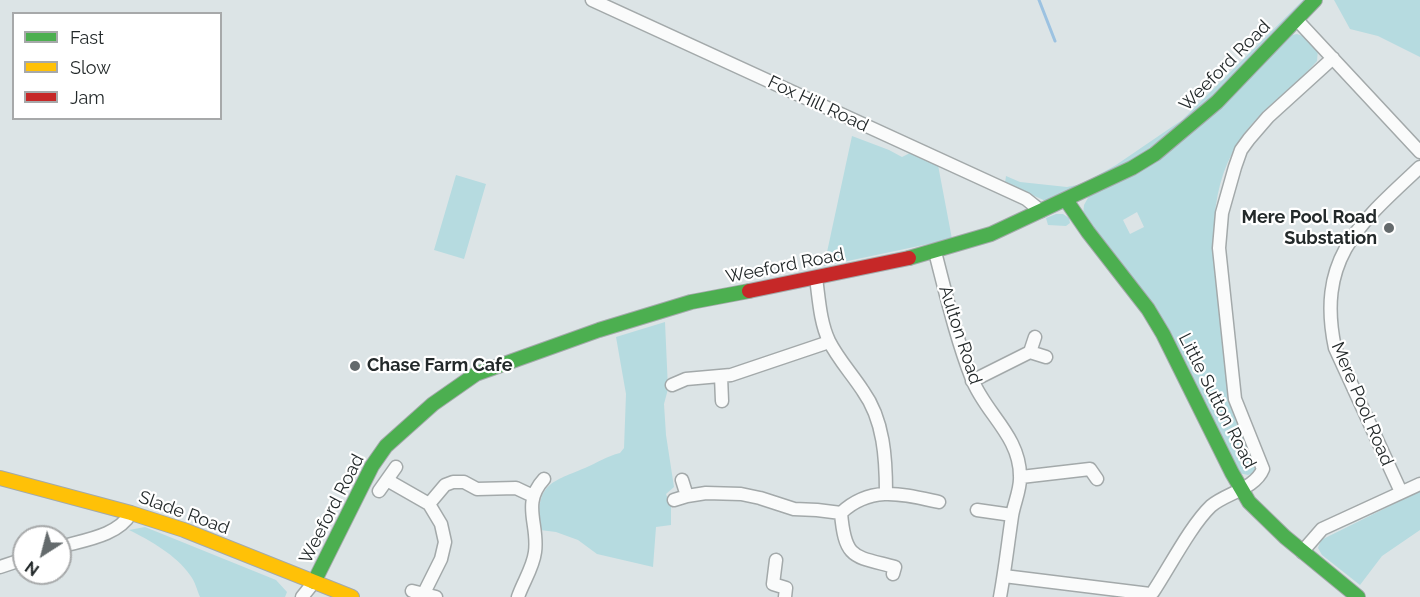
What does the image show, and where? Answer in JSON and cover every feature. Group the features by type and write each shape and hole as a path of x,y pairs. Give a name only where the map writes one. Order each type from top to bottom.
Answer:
{"street":[{"name":"Fox Hill Road","path":"592,0 1026,199 1041,212"},
{"name":"Weeford Road","path":"302,597 314,582 372,466 386,446 433,404 476,374 599,330 691,302 935,252 991,234 1041,212 1132,168 1178,137 1217,102 1315,0"},
{"path":"1297,20 1420,152"},
{"path":"1004,576 1154,595 1202,516 1212,505 1242,489 1258,477 1263,469 1235,399 1219,248 1222,213 1234,167 1249,139 1268,117 1333,58"},
{"name":"Mere Pool Road","path":"1401,492 1335,348 1330,323 1330,306 1336,270 1354,233 1369,215 1420,167"},
{"name":"Little Sutton Road","path":"1066,200 1153,317 1249,502 1302,552 1358,597"},
{"name":"Aulton Road","path":"935,252 972,381 986,405 1004,426 1014,447 1021,477 1012,515 1000,597"},
{"path":"816,278 822,319 830,342 872,404 886,463 886,493"},
{"path":"1030,352 1035,337"},
{"path":"672,385 686,379 722,376 830,342"},
{"path":"972,381 1030,352 1046,357"},
{"path":"722,376 722,401"},
{"path":"379,491 396,467"},
{"path":"1021,477 1094,469"},
{"name":"Slade Road","path":"0,478 131,513 184,530 352,597"},
{"path":"518,597 535,555 535,533 531,513 533,496 544,479"},
{"path":"387,480 429,504 441,524 445,542 441,558 424,594"},
{"path":"682,480 687,496"},
{"path":"429,504 445,485 453,482 464,482 477,489 516,488 533,496"},
{"path":"1302,552 1322,529 1420,484"},
{"path":"674,500 706,493 741,494 794,509 841,513 854,502 886,493 939,502"},
{"path":"977,510 1012,515"},
{"path":"72,543 117,529 126,522 131,513"},
{"path":"841,513 849,550 860,558 894,570 908,570"},
{"path":"776,560 774,584 786,588 785,597"}],"shaded area":[{"path":"1303,0 1307,0 1193,116 1141,157 1048,202 1005,183 1006,176 1020,182 1067,187 1082,184 1116,165 1182,120"},
{"path":"1334,0 1420,0 1420,57 1378,36 1350,29"},
{"path":"1292,35 1306,37 1318,49 1317,61 1246,131 1227,163 1216,205 1215,272 1223,348 1257,467 1253,473 1248,475 1239,473 1083,215 1084,205 1089,196","holes":["1137,212 1144,227 1130,234 1123,220"]},
{"path":"852,136 902,157 912,152 938,165 952,239 824,266"},
{"path":"456,175 486,184 464,259 434,250"},
{"path":"1063,214 1069,218 1070,223 1066,226 1048,225 1046,218"},
{"path":"665,322 668,389 664,404 674,487 666,494 671,507 671,525 656,527 653,567 597,554 578,540 556,532 540,530 539,515 543,495 553,482 620,453 624,448 626,394 616,337"},
{"path":"1420,491 1420,530 1382,556 1360,585 1322,555 1318,548 1321,540"},
{"path":"145,527 276,580 287,592 285,597 200,597 192,577 178,561 129,530"}],"waterway":[{"path":"1039,0 1055,41"}],"traffic: fast":[{"path":"909,258 991,234 1132,168 1155,154 1217,102 1315,0"},
{"path":"1066,200 1148,309 1249,502 1285,537 1358,597"},
{"path":"314,582 372,466 386,446 433,404 476,374 599,330 691,302 749,291"}],"traffic: slow":[{"path":"0,478 131,513 184,530 352,597"}],"traffic: jam":[{"path":"749,291 909,258"}],"place":[{"name":"Mere Pool Road Substation","path":"1389,228"},
{"name":"Chase Farm Cafe","path":"355,366"}]}
